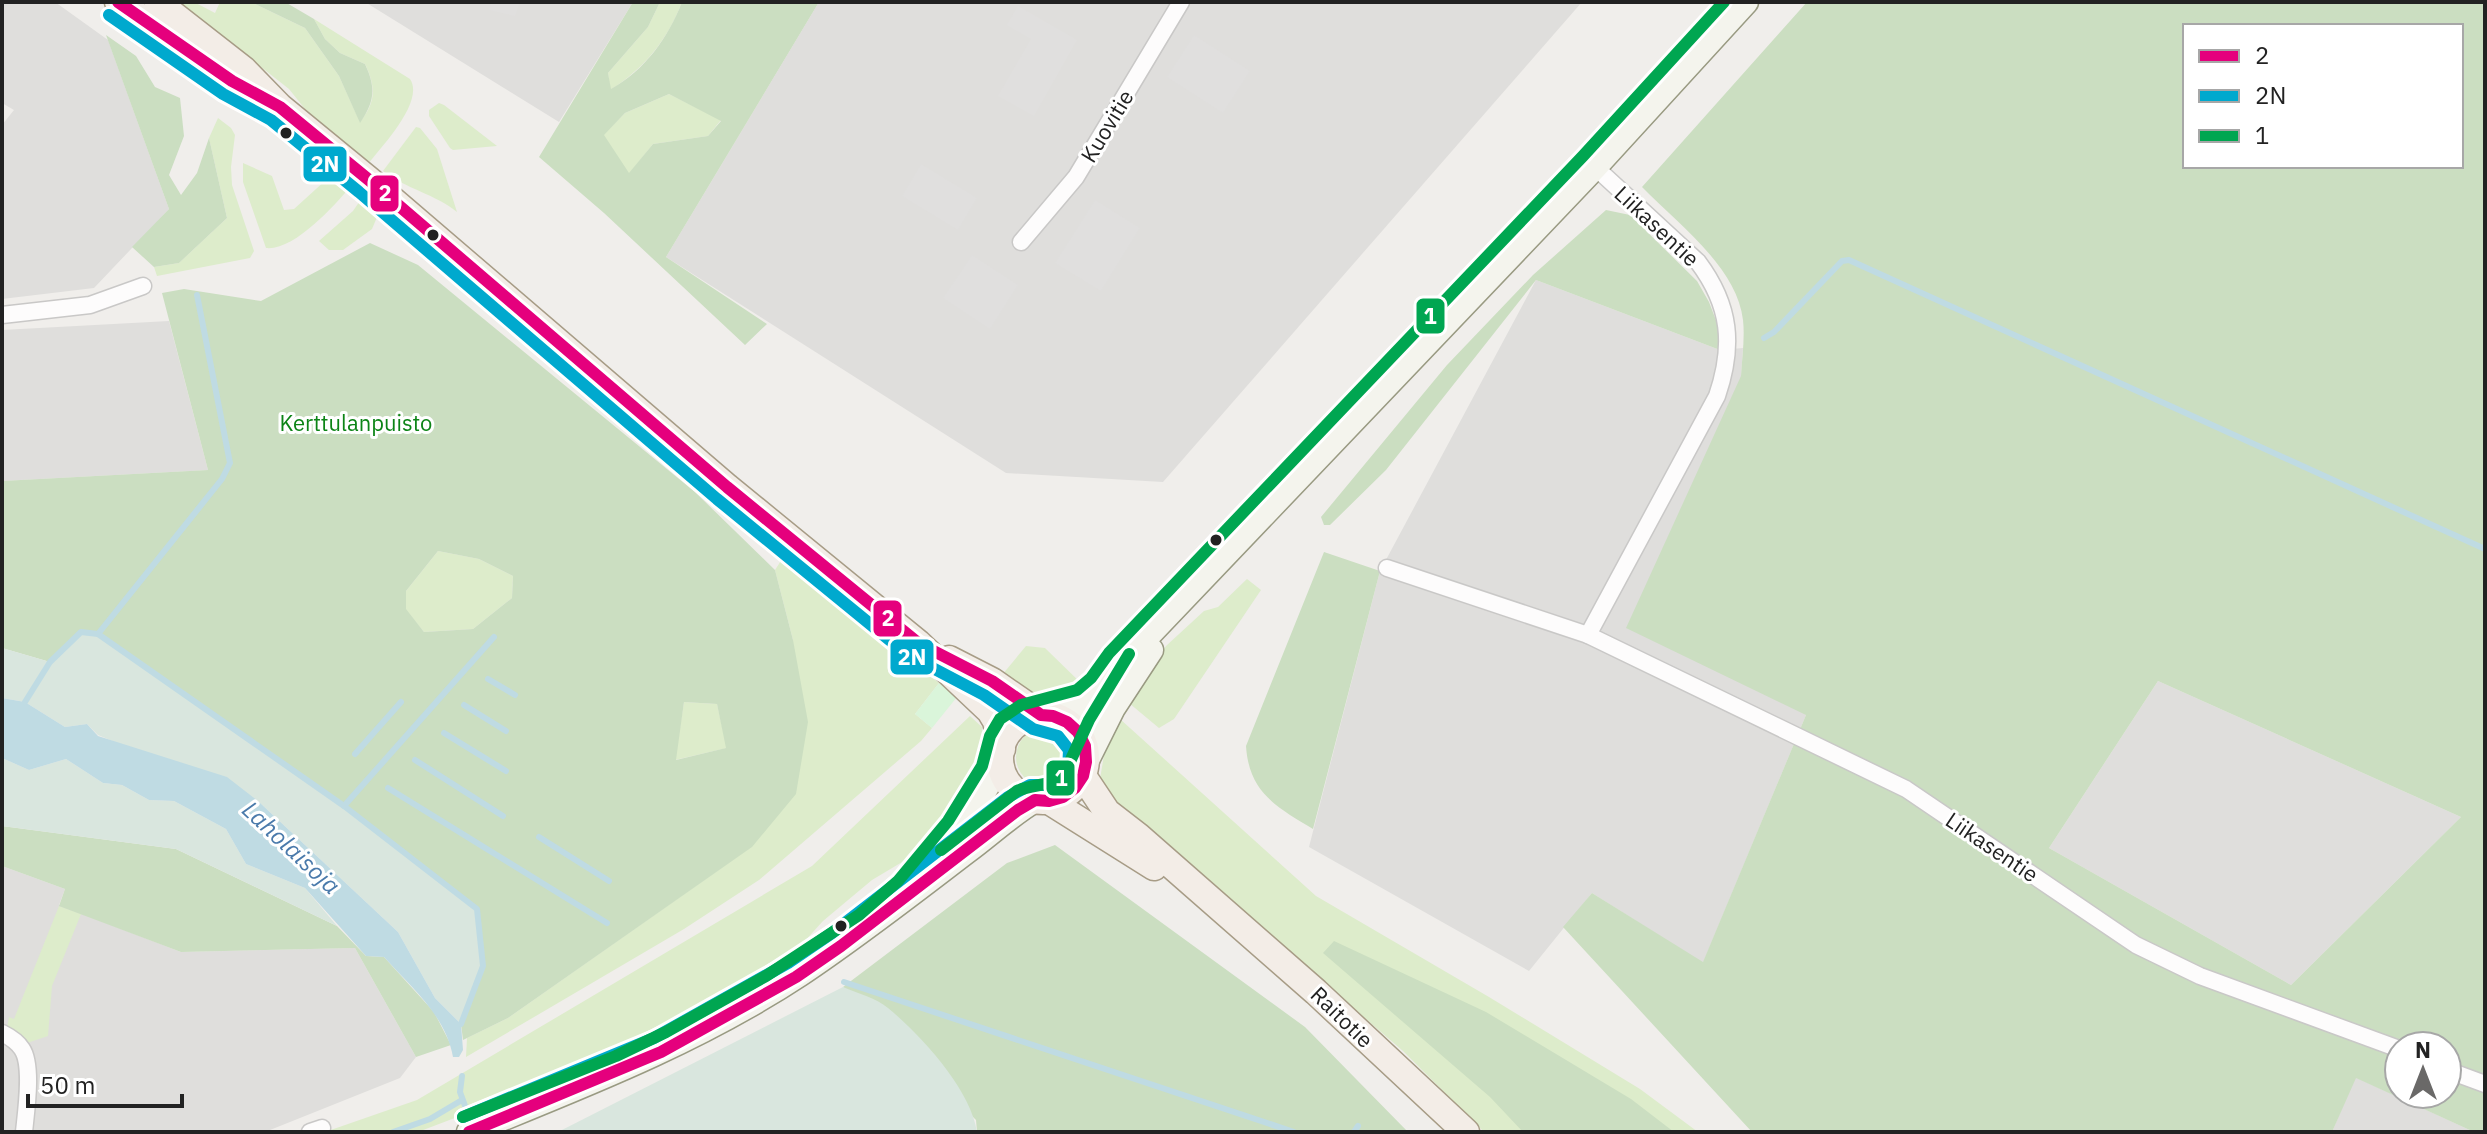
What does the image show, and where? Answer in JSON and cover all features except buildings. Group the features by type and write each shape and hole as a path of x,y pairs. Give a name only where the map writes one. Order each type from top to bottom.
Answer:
{"main road":[{"path":"118,2 232,81 280,107"},
{"path":"157,2 244,70 280,107 727,487 918,643 990,711 996,721 1004,776 1012,787 1022,796 1042,800"},
{"path":"908,894 960,831 1001,756 1007,736 1016,725 1028,718 1078,707 1097,695 1121,664 1595,167 1746,2"},
{"path":"469,1132 622,1070 730,1015 830,954 1008,817 1042,800 1063,797 1075,788 1113,708 1183,601"},
{"path":"918,643 992,681 1047,716 1067,722 1078,732 1085,746 1085,769"},
{"name":"Raitotie","path":"1085,769 1107,812 1316,992 1466,1132"},
{"name":"Raitotie","path":"1042,800 1215,906"}],"street":[{"name":"Kuovitie","path":"1021,242 1076,177 1181,2"},
{"name":"Liikasentie","path":"1588,635 1717,396 1729,350 1726,322 1709,277 1698,262 1595,167"},
{"path":"2,315 90,305 143,286"},
{"name":"Liikasentie","path":"1387,568 1588,635 1906,789 2136,945 2200,976 2383,1043"},
{"path":"2,1033 24,1051 27,1064 24,1132"},
{"path":"2463,1076 2485,1084"}],"shaded area":[{"path":"2,2 55,2 108,40 169,209 94,288 2,299 2,125 14,110 2,103"},
{"path":"365,2 633,2 559,122"},
{"path":"491,2 520,2 515,16 489,10"},
{"path":"819,2 1582,2 1163,482 1006,473 666,257"},
{"path":"1018,6 1077,40 1034,116 998,96 1031,39 1007,25"},
{"path":"1194,35 1250,71 1223,113 1167,77"},
{"path":"921,164 977,198 958,230 902,196"},
{"path":"1095,200 1140,228 1101,291 1055,263"},
{"path":"972,255 1018,285 990,329 943,298"},
{"path":"1536,280 1720,350 1743,348 1741,376 1806,715 1703,963 1592,893 1529,971 1309,847 1380,571"},
{"path":"169,321 208,470 2,481 2,330"},
{"path":"81,632 98,634 344,806 477,909 483,966 461,1024 435,998 398,932 258,801 98,735 87,724 65,727 25,702 2,698 2,648 50,662"},
{"path":"2158,681 2461,817 2291,985 2049,848"},
{"path":"2,758 29,770 66,759 103,783 122,785 149,800 174,801 226,829 246,864 305,888 337,926 176,849 2,826"},
{"path":"2,866 65,889 59,905 181,952 355,948 416,1057 400,1078 265,1132 2,1132"},
{"path":"843,987 883,1004 929,1048 955,1081 973,1116 977,1132 558,1132"},
{"path":"2355,1077 2383,1090 2383,1110 2426,1110 2474,1132 2332,1132"}],"green space":[{"path":"178,2 194,2 215,13 220,2 251,2 305,28 339,76 360,122 373,94 365,64 340,53 325,39 314,19 410,79 412,99 407,111 368,164 305,109 289,89"},
{"path":"251,2 285,2 314,19 325,39 340,53 365,64 372,94 369,108 360,123 339,76 305,28"},
{"path":"633,2 660,2 648,27 608,73 611,89 645,63 654,52 682,2 819,2 666,257 767,324 745,345 604,213 539,157","holes":["669,94 721,121 708,136 653,144 629,173 604,135 625,113"]},
{"path":"660,2 682,2 654,52 634,73 610,90 608,73 648,27"},
{"path":"1807,2 2485,2 2485,1132 2474,1132 2426,1110 2463,1110 2463,1030 2383,1030 2383,1090 2356,1078 2332,1132 1752,1132 1563,927 1592,893 1703,962 1806,715 1626,628 1741,376 1744,341 1738,301 1730,282 1703,247 1642,187","holes":["2158,681 2461,817 2291,985 2049,848"]},
{"path":"106,35 136,56 155,87 180,98 184,136 169,175 181,195 197,173 209,138 227,218 179,263 154,267 132,247 169,209"},
{"path":"669,94 721,120 708,136 653,144 629,174 603,135 625,113"},
{"path":"439,103 497,146 450,148 429,116 429,110"},
{"path":"218,118 235,135 232,185 254,251 250,258 157,276 154,267 179,263 227,218 209,138"},
{"path":"416,127 437,149 457,212 383,171"},
{"path":"243,163 272,176 284,210 294,209 327,179 343,180 351,186 301,235 277,247 266,248 243,182"},
{"path":"364,195 380,210 372,229 343,250 329,250 319,241 353,211"},
{"path":"1606,210 1630,215 1697,281 1717,323 1720,350 1536,280 1386,470 1330,525 1324,525 1321,517 1447,365 1533,275"},
{"name":"Kerttulanpuisto","path":"370,243 418,265 695,492 775,570 793,640 808,722 796,794 752,847 508,1018 463,1040 461,1024 483,966 477,909 344,806 98,634 81,632 50,662 2,648 2,481 208,470 162,293 184,289 261,301","holes":["438,551 479,559 513,576 512,598 473,629 424,632 406,609 406,591","684,702 717,704 726,748 676,760"]},
{"path":"438,551 479,559 513,576 512,598 473,629 424,632 405,609 406,591"},
{"path":"1324,552 1380,571 1313,829 1267,797 1253,776 1246,746"},
{"path":"786,553 939,683 915,714 932,728 921,741 759,880 684,929 466,1057 467,1038 508,1018 751,847 793,640 775,570"},
{"path":"1247,579 1261,590 1174,719 1159,728 1129,703 1166,646 1204,611 1218,607"},
{"path":"1026,646 1045,648 1085,687 1063,700 1039,695 1002,675"},
{"path":"939,683 957,697 932,728 915,714"},
{"path":"684,702 717,704 727,748 675,760"},
{"path":"970,716 982,727 984,754 978,790 929,846 872,880 823,921 784,964 720,1002 637,1041 515,1095 418,1132 325,1132 417,1100 812,866"},
{"path":"1120,719 1316,896 1640,1089 1698,1132 1484,1132 1403,1051 1279,944 1127,820 1099,785 1105,749"},
{"path":"1045,728 1066,736 1074,757 1066,778 1045,786 1024,778 1016,757 1024,736"},
{"path":"2,826 176,849 337,926 366,956 384,957 434,1012 451,1045 416,1057 355,948 181,952 59,906 65,889 2,866"},
{"path":"1055,845 1305,1027 1408,1132 977,1132 976,1120 843,987 1007,863"},
{"path":"59,906 81,914 52,986 48,1036 27,1043 7,1028 9,1017 14,1019"},
{"path":"1334,941 1486,1012 1631,1099 1674,1132 1523,1132 1490,1097 1323,953"}],"water":[{"name":"Laholaisoja","path":"2,698 25,702 65,727 87,724 98,736 227,777 258,801 398,932 435,998 461,1024 463,1050 459,1057 453,1057 443,1028 426,1003 384,957 366,956 305,888 246,864 226,829 174,801 149,800 122,785 103,783 66,759 29,770 2,758"}],"waterway":[{"path":"1764,338 1774,332 1842,261 1849,260 2485,549"},
{"path":"98,634 222,479 230,463 197,295"},
{"path":"25,702 50,662 81,632 98,634 344,806 477,909 483,966 461,1024"},
{"path":"344,806 494,637"},
{"path":"488,679 515,695"},
{"path":"355,754 401,702"},
{"path":"464,705 506,731"},
{"path":"444,733 506,771"},
{"path":"415,760 503,816"},
{"path":"388,788 607,923"},
{"path":"539,837 609,881"},
{"path":"844,982 1294,1132"},
{"path":"462,1076 460,1092 468,1114"},
{"path":"393,1132 430,1119 462,1100"},
{"path":"1354,1132 1358,1126"}],"transit line":[{"name":"2","path":"118,2 232,81 280,107 727,487 918,643 992,681 1041,715 1067,722 1078,732 1085,746 1083,776 1075,788 1063,797 1049,801 1035,800 1018,810 796,977 661,1052 469,1132"},
{"name":"1","path":"463,1117 616,1056 666,1032 766,976 859,915 898,881 948,821 982,766 990,736 1000,719 1021,705 1077,690 1091,678 1109,653 1583,156 1724,2"},
{"name":"2N","path":"109,15 223,94 271,120 717,499 908,655 984,695 1033,729 1058,736 1069,750 1068,770 1063,777 1047,785 1030,785 1008,797 832,933 788,963 654,1038 463,1117"},
{"name":"1","path":"941,850 1017,791 1063,777 1089,720 1129,654"}]}
